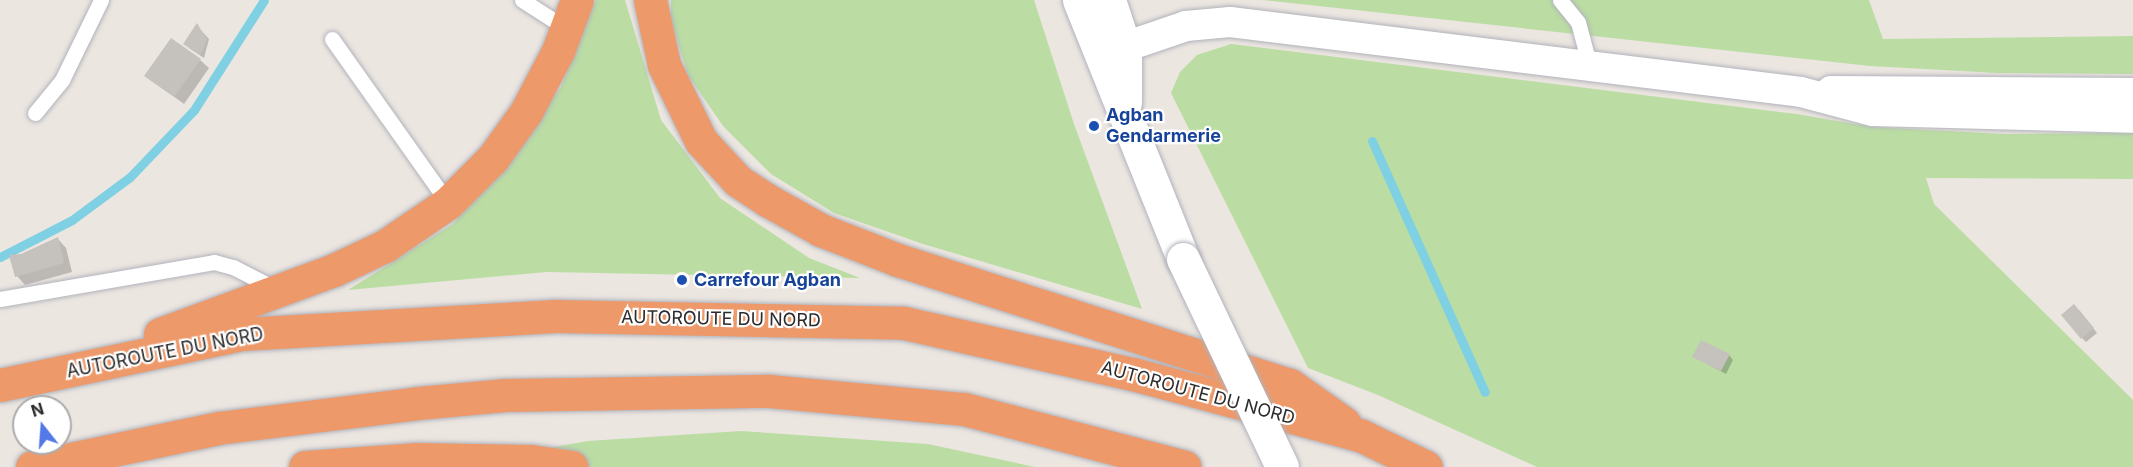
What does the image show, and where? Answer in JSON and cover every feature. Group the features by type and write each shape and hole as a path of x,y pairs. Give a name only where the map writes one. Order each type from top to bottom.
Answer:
{"highway":[{"path":"650,0 664,64 701,141 738,181 767,200 820,230 898,260 1290,385 1362,436"},
{"path":"89,366 166,331 282,292 385,246 448,203 493,158 526,112 558,51 571,13"},
{"name":"AUTOROUTE DU NORD","path":"0,386 243,334 555,316 904,323 1133,374 1362,436 1426,467"},
{"path":"32,467 218,428 418,403 506,395 769,391 964,409 1185,467"},
{"path":"305,467 417,459 531,461 572,467"}],"main road":[{"path":"1079,0 1112,52"},
{"path":"1109,0 1112,52 1124,107 1183,259 1282,467"}],"street":[{"path":"1112,52 1186,26 1230,22 1590,68 1801,92 1873,111 2133,118"},
{"path":"1801,92 1870,88 2133,93"}],"lane":[{"path":"35,113 62,80 84,42 101,0"},
{"path":"522,0 571,13"},
{"path":"1560,0 1578,22 1590,68"},
{"path":"332,39 448,203"},
{"path":"0,299 214,262 233,267 282,292"}],"green space":[{"path":"596,0 625,0 661,120 720,198 809,258 860,278 547,272 348,290 453,224 517,150 561,87"},
{"path":"671,0 1034,0 1074,124 1142,309 923,244 834,213 771,174 723,126 688,75 671,20"},
{"path":"1263,0 1869,0 1883,39 2133,36 2133,74 1998,73 1870,66"},
{"path":"1231,44 1797,114 1872,127 2004,134 2133,133 2133,179 1926,178 1934,204 2133,400 2133,467 1537,467 1378,395 1308,368 1171,93 1180,72 1197,55"},
{"path":"741,431 928,444 1035,467 440,467 588,441"}],"building":[{"path":"197,23 207,40 200,55 183,44"},
{"path":"171,38 201,59 174,97 144,76"},
{"path":"58,237 64,263 15,277 9,255 21,254"},
{"path":"2074,304 2094,328 2081,339 2061,315"},
{"path":"1701,340 1730,354 1721,371 1692,357"}],"waterway":[{"path":"0,257 72,220 130,177 194,110 264,0"},
{"path":"1372,141 1485,392"}],"place":[{"name":"Agban Gendarmerie","path":"1094,126"},
{"name":"Carrefour Agban","path":"682,280"}]}
